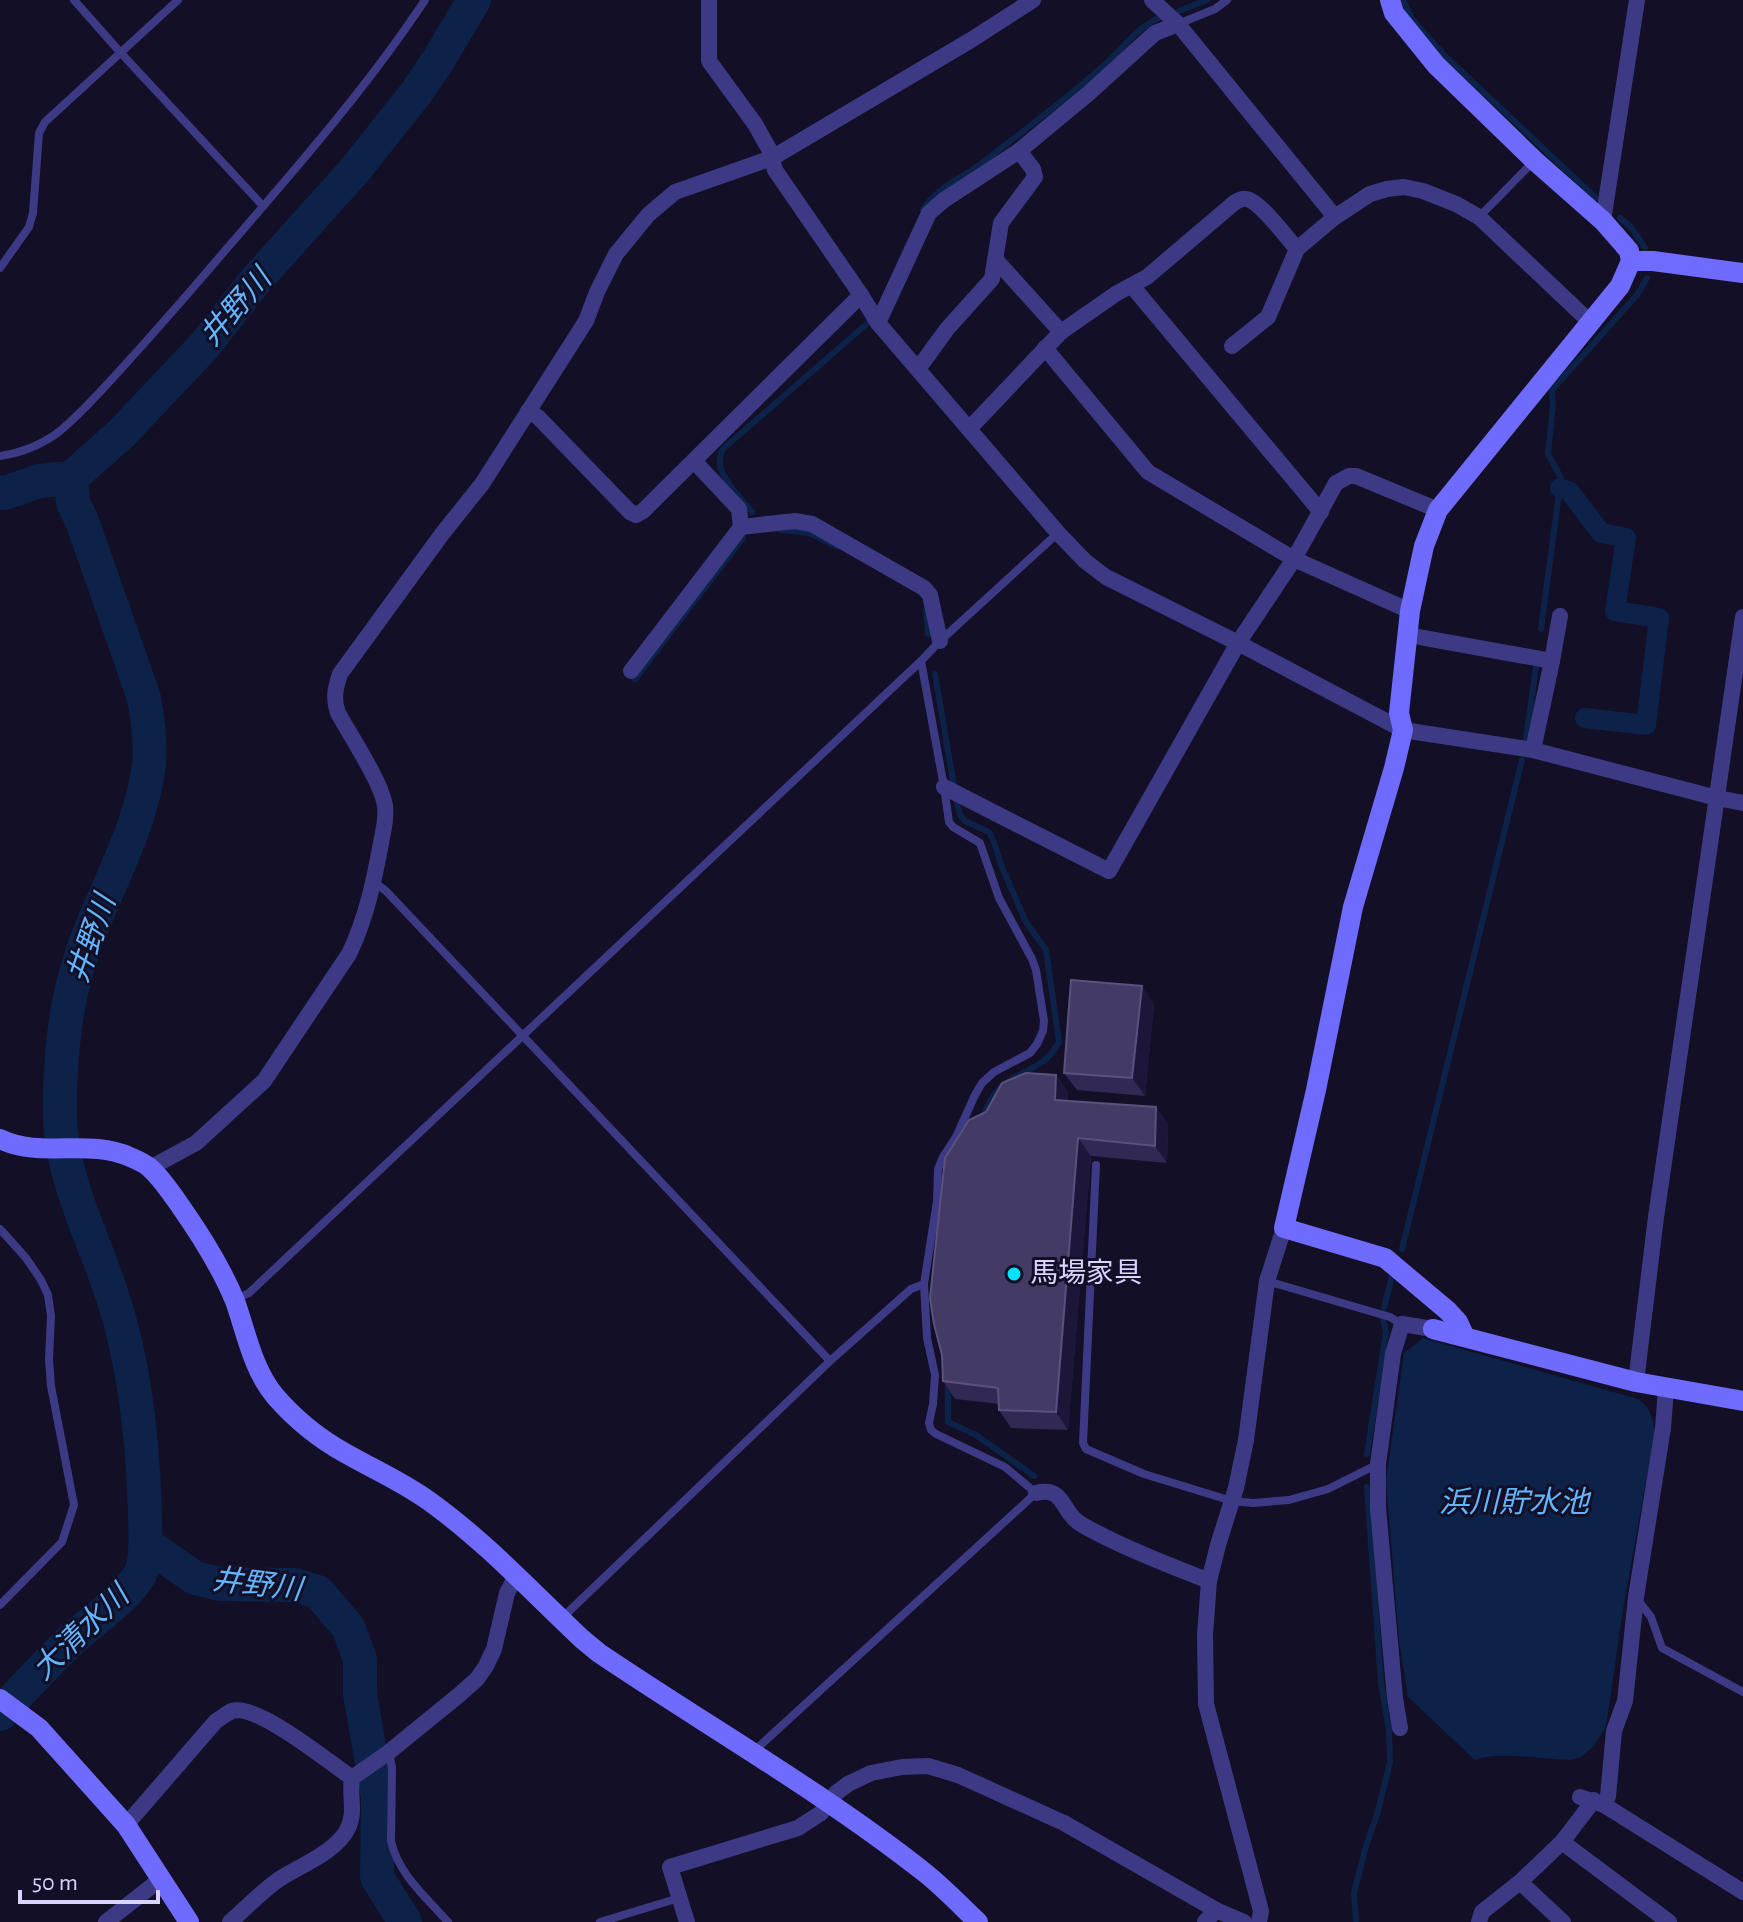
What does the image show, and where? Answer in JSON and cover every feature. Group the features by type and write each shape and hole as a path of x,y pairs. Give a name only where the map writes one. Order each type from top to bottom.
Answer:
{"street":[{"path":"709,0 709,61 755,124 769,149 775,170 878,323 1085,561 1106,577 1403,730 1533,750 1743,803"},
{"path":"150,1168 196,1143 264,1081 349,954 358,936 374,882 385,806 378,785 338,713 334,700 335,687 340,674 398,592 482,484 586,321 616,254 648,215 675,192 772,158 1033,0"},
{"path":"1152,0 1178,24 1335,217"},
{"path":"1259,1922 1261,1911 1206,1704 1205,1635 1209,1581 1246,1440 1267,1281 1284,1228 1316,1090 1353,907 1403,730 1399,713 1410,611 1424,546 1438,510 1620,286 1631,261 1629,251 1603,221 1535,161 1436,65 1394,13 1390,0"},
{"path":"1603,221 1637,0"},
{"path":"878,323 929,213 1019,151 1155,33 1178,24"},
{"path":"918,369 947,329 992,279 1001,223 1035,177 1033,169 1019,151"},
{"path":"1232,346 1268,317 1297,249 1335,217 1370,194 1404,187 1434,195 1479,217 1591,323"},
{"path":"969,429 1061,332 1147,277 1243,198 1258,205 1297,249"},
{"path":"996,260 1061,332"},
{"path":"1631,261 1743,273"},
{"path":"1132,286 1321,512"},
{"path":"528,411 538,417 636,515 861,295"},
{"path":"1045,348 1148,472 1294,559 1410,611"},
{"path":"631,671 741,527 739,509 694,461"},
{"path":"944,787 1109,871 1238,643 1294,559 1336,483 1356,476 1438,510"},
{"path":"741,527 795,521 812,524 924,588 930,595 940,641"},
{"path":"1533,750 1560,616"},
{"path":"1636,1382 1656,1217 1743,617"},
{"path":"1408,635 1552,661"},
{"path":"0,1139 14,1145 41,1149 88,1147 121,1153 150,1168 210,1248 234,1300 263,1377 293,1416 342,1452 437,1507 473,1536 599,1653 828,1802 927,1875 978,1922"},
{"path":"1284,1228 1385,1258 1448,1311 1465,1337"},
{"path":"1400,1728 1378,1508 1378,1464 1393,1354 1402,1324 1433,1329 1666,1389 1743,1401"},
{"path":"1479,1922 1482,1912 1520,1882 1562,1842 1592,1801 1608,1796 1614,1731 1625,1701 1636,1597 1663,1428 1666,1389"},
{"path":"1036,1493 1046,1490 1053,1492 1080,1524 1133,1551 1209,1581"},
{"path":"230,1922 275,1882 341,1839 352,1815 351,1786 356,1776 477,1679 494,1649 507,1593 516,1576"},
{"path":"0,1699 39,1728 126,1825 189,1922"},
{"path":"126,1825 216,1721 231,1711 251,1713 276,1724 356,1776"},
{"path":"687,1922 670,1867 798,1828 821,1813 836,1793 871,1773 928,1766 958,1775 1064,1823 1210,1916 1244,1922"},
{"path":"1592,1801 1743,1892"},
{"path":"1562,1842 1669,1922"},
{"path":"106,1922 162,1878"},
{"path":"1520,1882 1563,1922"}],"lane":[{"path":"74,0 263,206"},
{"path":"0,268 29,227 33,213 39,133 45,122 178,0"},
{"path":"0,456 37,445 55,434 78,415 155,333 309,155 402,35 425,0"},
{"path":"1178,24 1215,9 1227,0"},
{"path":"1479,217 1535,161"},
{"path":"234,1300 249,1293 1058,533"},
{"path":"753,1752 1036,1493 1005,1467 936,1434 929,1423 935,1375 927,1338 924,1284 937,1201 938,1169 982,1083 994,1072 1030,1053 1043,1031 1044,1021 1036,970 999,898 980,843 949,822 921,661"},
{"path":"374,882 386,891 830,1361"},
{"path":"1096,1165 1083,1443 1086,1449 1144,1474 1232,1501 1253,1503 1289,1500 1328,1489 1378,1464"},
{"path":"0,1229 26,1258 48,1295 51,1386 74,1505 62,1542 0,1605"},
{"path":"1267,1281 1390,1317 1402,1324"},
{"path":"561,1619 830,1361 911,1289 924,1284"},
{"path":"1636,1597 1651,1617 1662,1648 1743,1692"},
{"path":"385,1755 392,1768 393,1852 413,1882 448,1922"},
{"path":"600,1922 679,1898"}],"water":[{"name":"浜川貯水池","path":"1423,1338 1638,1399 1652,1417 1655,1431 1606,1727 1594,1746 1581,1757 1570,1760 1495,1756 1475,1760 1408,1697 1399,1641 1386,1481 1404,1353"}],"building":[{"path":"1071,980 1142,986 1132,1078 1064,1073"},
{"name":"馬場家具","path":"1026,1073 1056,1075 1055,1100 1156,1107 1155,1146 1078,1138 1056,1412 999,1410 998,1388 943,1381 942,1355 930,1298 945,1158 969,1120 986,1112 1002,1083"}],"waterway":[{"name":"井野川","path":"71,478 121,434 204,346 256,280 354,171 416,93 474,0"},
{"path":"1179,11 1207,0"},
{"path":"1403,0 1413,20 1445,56 1596,198"},
{"path":"923,210 943,188 986,160 1060,103 1136,33 1159,18"},
{"path":"1620,218 1631,227 1645,248"},
{"path":"1541,629 1561,478 1548,454 1552,390 1637,295 1647,278"},
{"path":"752,512 723,474 720,466 723,449 869,322"},
{"path":"0,492 39,481 71,478"},
{"name":"井野川","path":"0,1714 41,1669 131,1587 143,1567 145,1554 142,1459 127,1350 113,1298 67,1166 62,1143 60,1103 64,1031 70,997 82,954 126,847 144,792 149,764 148,723 144,698 73,503 71,478"},
{"path":"1560,488 1570,492 1601,533 1626,538 1615,611 1659,618 1646,725 1585,718"},
{"path":"781,530 809,533 838,547"},
{"path":"635,679 743,538"},
{"path":"926,609 928,634"},
{"path":"1526,738 1536,667"},
{"path":"935,674 954,786"},
{"path":"1402,1249 1522,760"},
{"path":"957,803 965,821 989,832 1026,922 1046,950 1059,1042 1046,1059 997,1092 981,1121"},
{"path":"1384,1308 1392,1276"},
{"path":"1367,1454 1386,1332 1383,1319"},
{"path":"948,1383 948,1422 976,1435 1034,1476"},
{"path":"1356,1922 1354,1893 1390,1762 1367,1487"},
{"name":"井野川","path":"146,1544 195,1578 220,1584 294,1585 318,1592 348,1627 360,1659 360,1694 378,1797 377,1877 405,1922"}],"place":[{"name":"馬場家具","path":"1014,1274"}],"water label":[{"name":"大清水川","path":"81,1633"}]}
